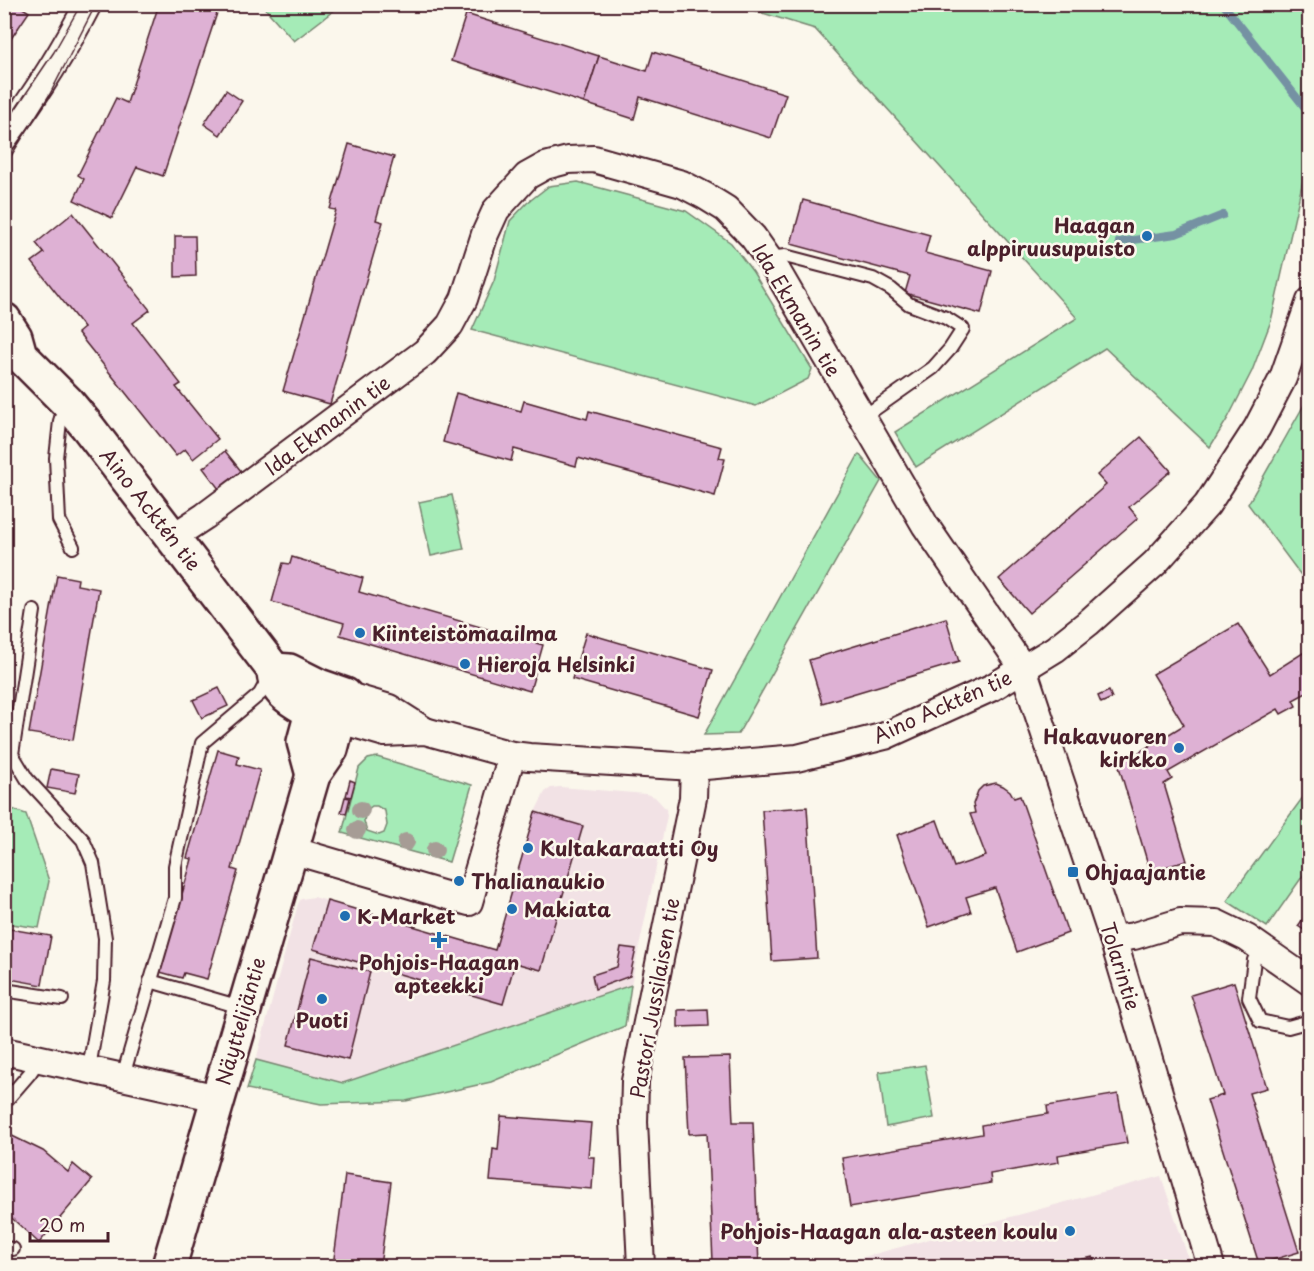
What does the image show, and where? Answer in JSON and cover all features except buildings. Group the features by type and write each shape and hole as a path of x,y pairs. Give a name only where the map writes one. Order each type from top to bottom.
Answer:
{"main road":[{"name":"Aino Acktén tie","path":"10,342 67,402 173,537 273,670 274,682 279,690 329,703"},
{"name":"Näyttelijäntie","path":"170,1266 313,775 304,742 329,703"}],"street":[{"path":"4,138 29,105 75,30 88,4"},
{"name":"Ida Ekmanin tie","path":"173,537 205,516 425,352 450,325 464,299 485,234 496,210 526,176 545,166 568,160 594,159 682,184 726,209 753,237 777,271 925,525 1023,668"},
{"name":"Aino Acktén tie","path":"329,703 389,708 424,731 512,755 554,759 694,767 796,758 885,736 993,687 1054,649 1088,623 1155,563 1207,505 1257,428 1283,378 1310,301"},
{"name":"Tolarintie","path":"1023,668 1113,939 1211,1266"},
{"path":"291,850 469,902 512,755"},
{"name":"Pastori Jussilaisen tie","path":"641,1266 634,1122 635,1081 693,798 694,767"},
{"path":"1113,939 1134,936 1180,921 1216,923 1247,938 1310,982"},
{"path":"4,1051 218,1098"}],"lane":[{"path":"768,258 785,256 873,279 891,289 909,304 946,318 963,329 950,349 933,368 862,418"},
{"path":"67,402 60,420 56,458 59,520 73,548"},
{"path":"34,611 12,754 27,779 83,840 93,863 105,939 104,981 89,1068"},
{"path":"123,1076 175,898 175,866 202,743 260,694 273,670"},
{"path":"1261,948 1254,960 1250,998 1260,1021 1288,1027 1310,1021"},
{"path":"150,981 244,1008"},
{"path":"4,990 62,999"},
{"path":"4,1103 40,1058"}],"shaded area":[{"path":"551,788 646,794 655,797 666,809 667,816 631,985 343,1083 256,1060 301,899 314,897 495,950 535,812 545,792"},
{"name":"Pohjois-Haagan ala-asteen koulu","path":"1161,1176 1191,1266 848,1266 849,1261"}],"green space":[{"path":"262,5 341,5 294,41"},
{"name":"Haagan alppiruusupuisto","path":"736,5 1309,5 1309,154 1271,321 1252,371 1210,447 1105,348 916,467 895,432 1077,318 815,29"},
{"path":"578,182 686,211 731,243 753,272 812,369 808,379 756,406 472,330 494,281 510,221 527,203 549,186"},
{"path":"1309,396 1309,586 1248,504"},
{"path":"859,454 881,481 738,734 704,735"},
{"path":"452,495 464,549 431,556 419,502"},
{"path":"377,757 472,785 449,862 342,833 359,768 368,759","holes":["372,806 385,811 387,825 384,833 379,835 367,831 364,821 366,811"]},
{"path":"1309,789 1309,867 1267,927 1227,901"},
{"path":"12,809 26,814 49,881 39,928 5,923 5,822"},
{"path":"631,985 625,1026 491,1082 406,1101 321,1104 247,1089 256,1060 343,1083"},
{"path":"925,1065 934,1118 886,1127 879,1072"}],"waterway":[{"path":"1223,4 1310,114"},
{"path":"1119,242 1176,234 1223,215"}],"tram line":[{"path":"4,126 54,52 81,4"},
{"path":"4,167 50,94 96,4"}],"place":[{"name":"Haagan alppiruusupuisto","path":"1147,236"},
{"name":"Kiinteistömaailma","path":"360,633"},
{"name":"Hieroja Helsinki","path":"465,664"},
{"name":"Hakavuoren kirkko","path":"1179,748"},
{"name":"Kultakaraatti Oy","path":"528,848"},
{"name":"Ohjaajantie","path":"1073,872"},
{"name":"Thalianaukio","path":"459,881"},
{"name":"Makiata","path":"512,909"},
{"name":"K-Market","path":"345,916"},
{"name":"Pohjois-Haagan apteekki","path":"439,940"},
{"name":"Puoti","path":"322,999"},
{"name":"Pohjois-Haagan ala-asteen koulu","path":"1070,1231"}]}
